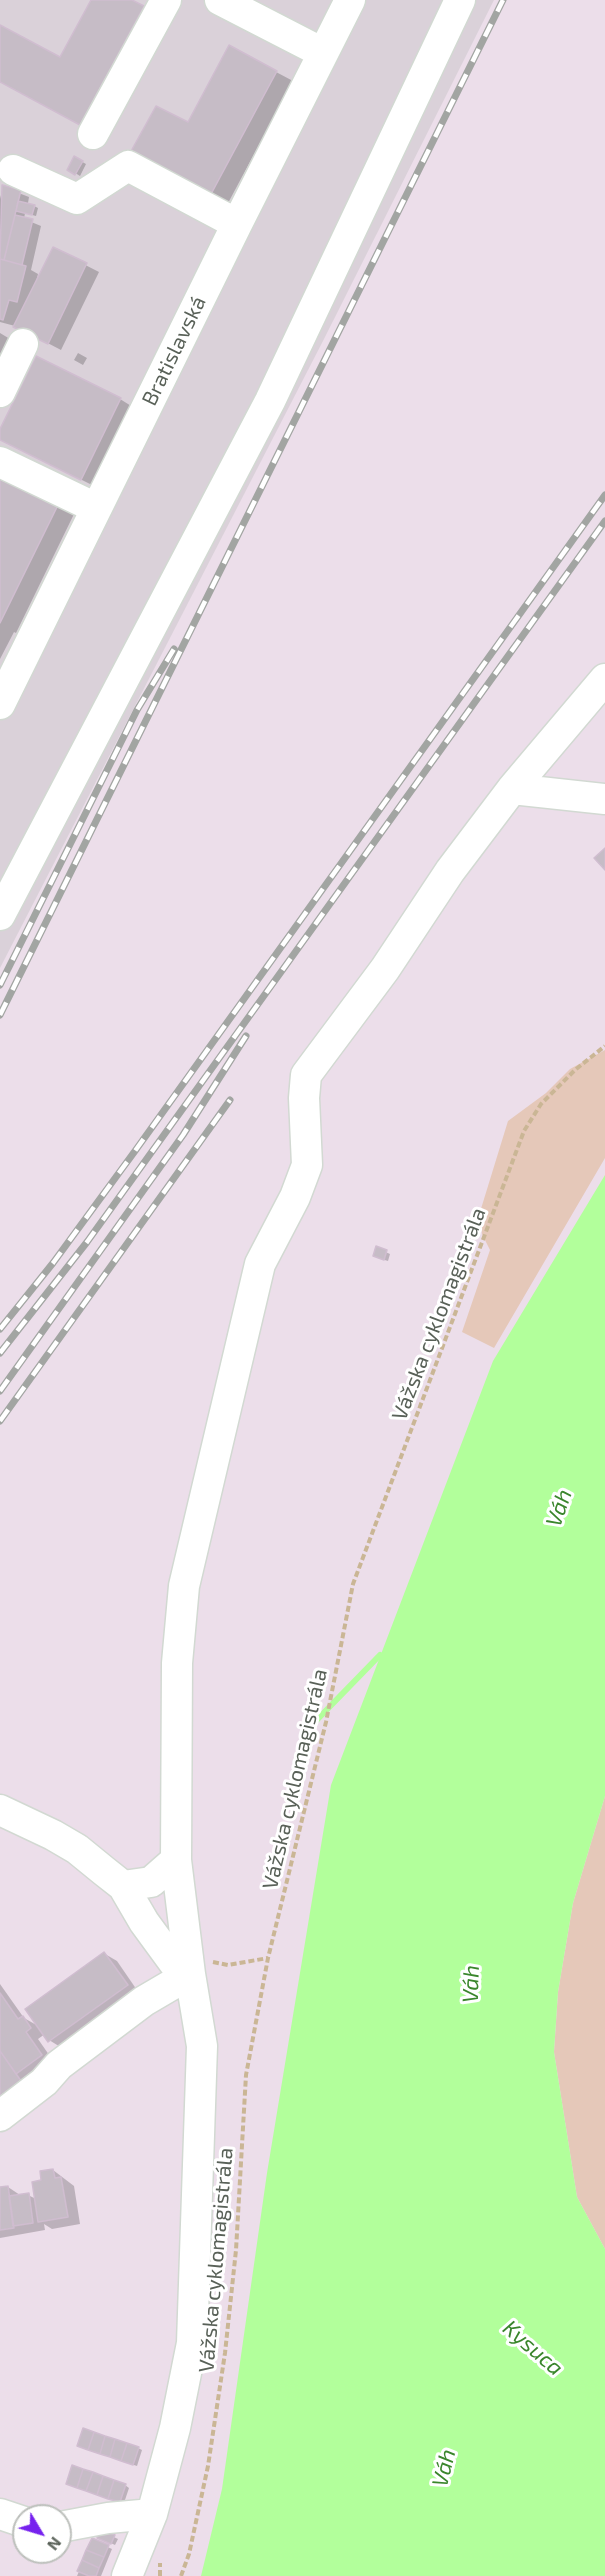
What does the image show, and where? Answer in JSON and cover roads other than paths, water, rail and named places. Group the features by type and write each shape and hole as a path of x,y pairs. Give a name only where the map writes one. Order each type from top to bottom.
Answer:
{"street":[{"path":"93,134 165,0"},
{"path":"220,0 323,53"},
{"name":"Bratislavská","path":"0,704 350,0"},
{"path":"0,915 270,400 460,0"},
{"path":"13,170 77,199 128,166 237,224"},
{"path":"0,392 23,344"},
{"path":"0,462 96,508"},
{"path":"128,2576 152,2514 175,2427 192,2343 202,2046 176,1860 177,1663 184,1586 260,1264 295,1197 307,1165 304,1098 306,1075 385,969 450,871 512,789 605,679"},
{"path":"512,789 605,799"},
{"path":"0,1810 77,1849 123,1887 144,1922 174,1963 189,1966"},
{"path":"123,1887 151,1882 176,1860"},
{"path":"0,2116 44,2082 59,2065 189,1966"},
{"path":"72,2525 108,2518 152,2514"}],"water":[{"path":"605,1175 605,1796 573,1903 558,1992 554,2052 577,2197 605,2249 605,2576 201,2576 222,2489 267,2173 331,1785 493,1361"}],"waterway":[{"path":"308,1729 380,1655"}],"railway":[{"path":"0,1015 503,0"},
{"path":"0,1329 53,1263 135,1151 605,495"},
{"path":"0,1353 87,1242 605,521"},
{"path":"0,985 137,710 174,649"},
{"path":"0,1391 183,1135 246,1036"},
{"path":"0,1421 230,1100"}],"water label":[{"name":"Váh","path":"559,1508"},
{"name":"Váh","path":"471,1984"},
{"name":"Kysuca","path":"533,2348"},
{"name":"Váh","path":"444,2468"}]}
